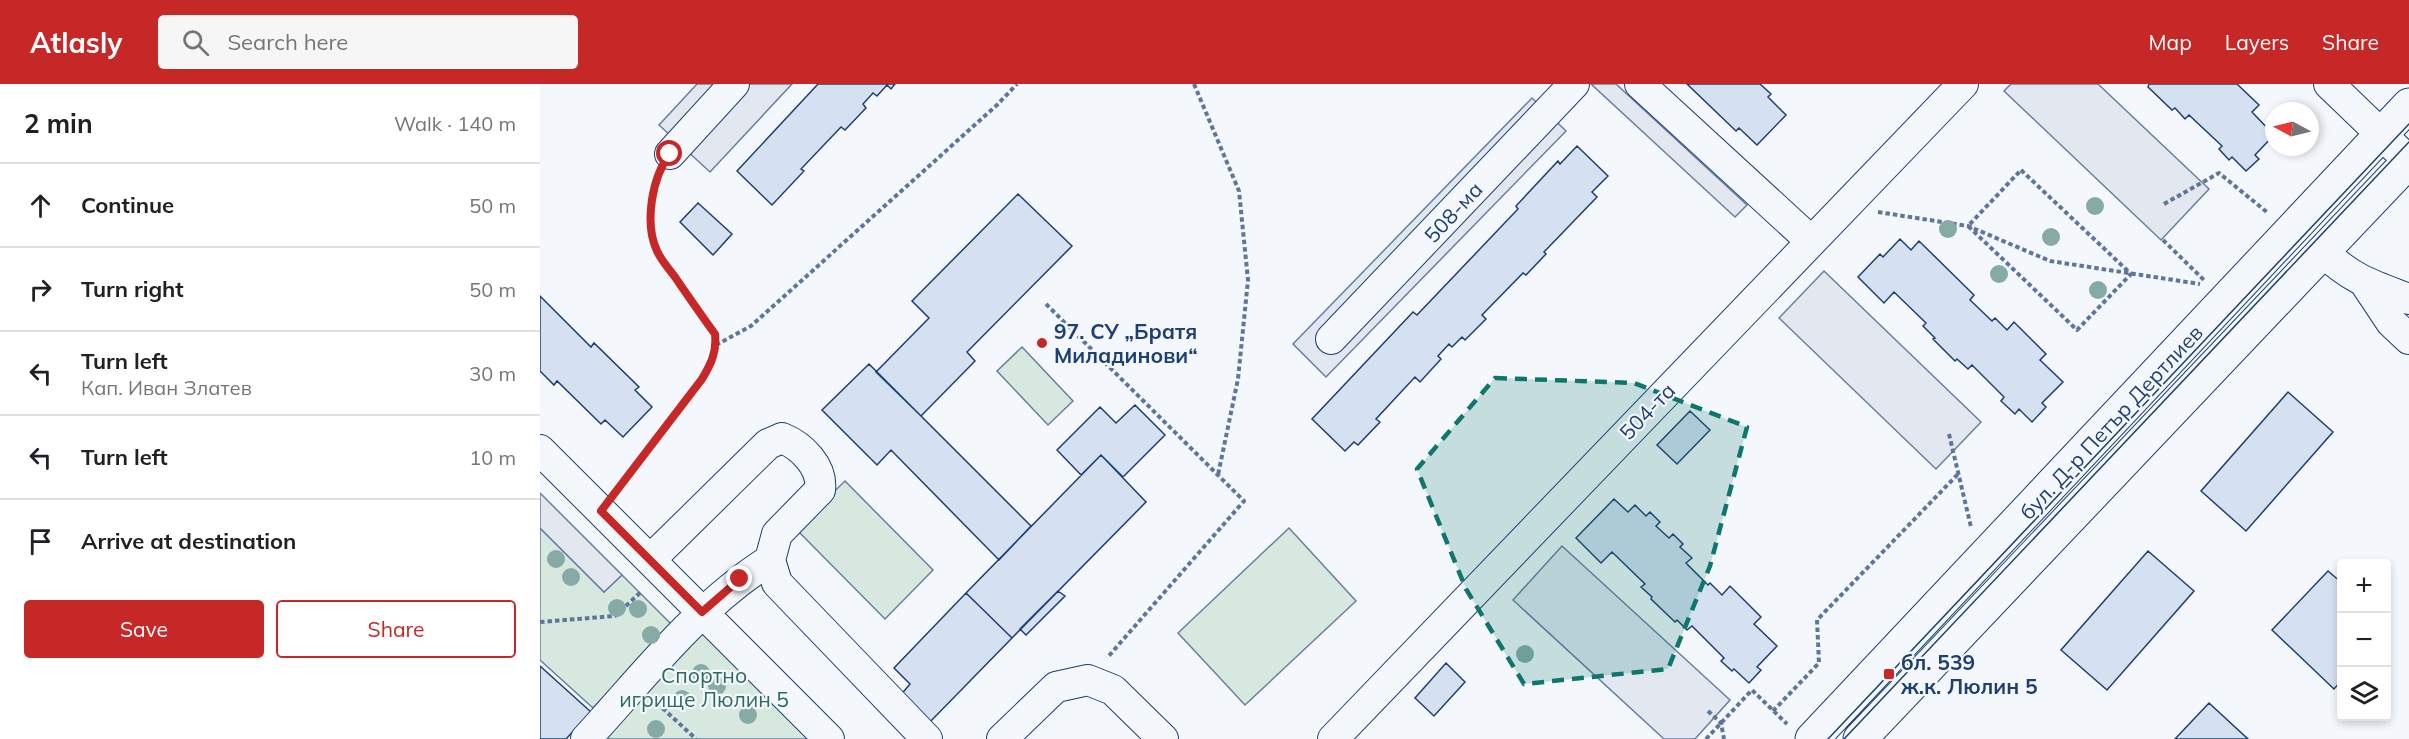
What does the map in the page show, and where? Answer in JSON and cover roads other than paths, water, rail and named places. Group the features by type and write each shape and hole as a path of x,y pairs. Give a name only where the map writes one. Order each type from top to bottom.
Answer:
{"main road":[{"name":"бул. Д-р Петър Дертлиев","path":"1802,734 2409,105"},
{"name":"бул. Д-р Петър Дертлиев","path":"1860,739 2409,161"}],"street":[{"path":"670,154 734,84"},
{"name":"508-ма","path":"1332,339 1574,84"},
{"path":"1640,84 1811,241"},
{"name":"504-та","path":"1333,739 1963,84"},
{"path":"2329,84 2409,161"},
{"path":"2323,252 2339,267 2365,283 2409,298"},
{"path":"2365,283 2391,322 2409,339"},
{"path":"656,566 768,444 782,438 795,443 817,469 821,481 820,490 777,534 770,560 777,583 927,739"},
{"path":"540,450 830,739"},
{"path":"586,739 702,612 740,579 770,560"},
{"path":"1002,739 1056,687 1088,680 1113,690 1163,739"}],"tram line":[{"path":"1828,739 2409,124"},
{"path":"1844,739 2409,142"}],"place":[{"name":"97. СУ „Братя Миладинови“","path":"1042,343"},
{"name":"бл. 539 ж.к. Люлин 5","path":"1889,674"}],"park label":[{"name":"Спортно игрище Люлин 5","path":"704,687"}]}
